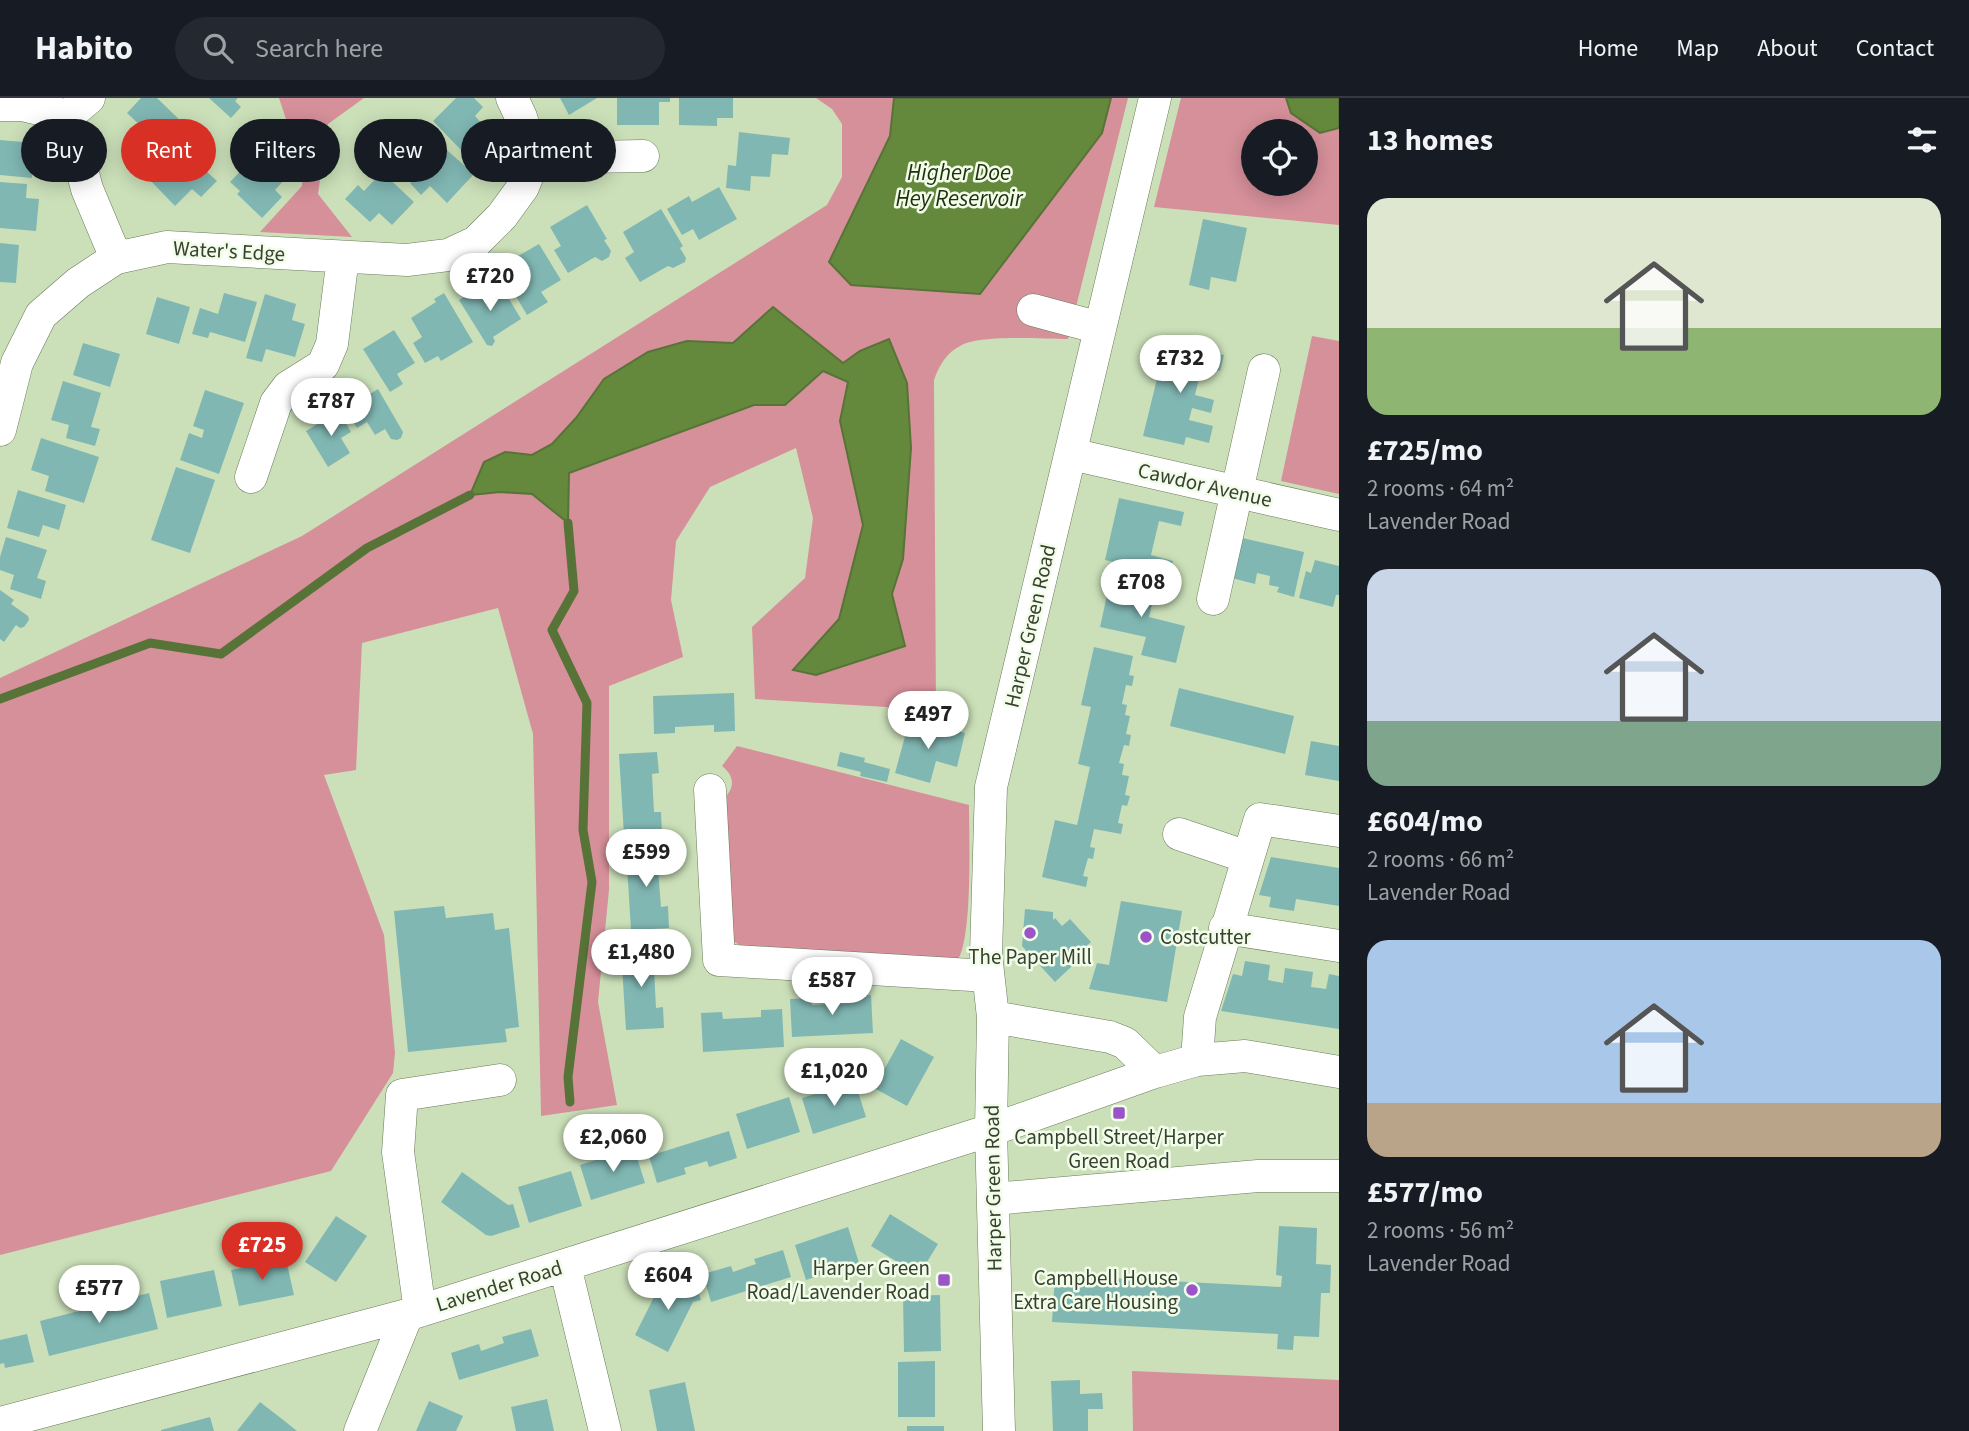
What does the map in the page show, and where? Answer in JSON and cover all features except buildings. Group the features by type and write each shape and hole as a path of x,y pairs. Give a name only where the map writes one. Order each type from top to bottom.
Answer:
{"street":[{"name":"Water's Edge","path":"512,98 521,119"},
{"name":"Harper Green Road","path":"999,1431 991,1130 993,1017 986,954 991,787 1155,98"},
{"path":"0,105 78,107 87,189 116,258"},
{"path":"616,156 643,156"},
{"name":"Water's Edge","path":"0,430 17,363 41,315 78,283 116,258 167,247 407,260 448,255 476,242 502,216 525,182"},
{"path":"262,460 276,403 288,387 323,365 332,344 343,257"},
{"path":"1033,310 1100,328"},
{"path":"1213,598 1265,370"},
{"name":"Cawdor Avenue","path":"1071,454 1339,515"},
{"path":"710,790 708,968 988,976"},
{"path":"1197,1060 1200,1017 1260,819 1339,831"},
{"path":"1179,834 1247,856"},
{"path":"1225,928 1339,946"},
{"path":"993,1017 1110,1037 1125,1043 1155,1072"},
{"name":"Lavender Road","path":"0,1423 414,1313 991,1130 1155,1072 1197,1060 1245,1056 1339,1072"},
{"path":"360,1431 414,1313 398,1152 402,1095 500,1080"},
{"path":"993,1199 1258,1176 1339,1176"},
{"path":"565,1266 605,1431"}],"shaded area":[{"path":"279,98 364,98 335,119 286,119"},
{"path":"816,98 894,98 890,136 829,262 1102,133 1111,98 1128,98 1068,339 1028,338 969,342 947,356 934,380 936,710 755,699 752,627 805,578 813,518 796,448 710,487 676,541 671,600 683,657 609,686 609,890 598,1002 617,1105 541,1116 533,734 498,608 362,643 356,770 324,775 384,935 395,1053 393,1073 331,1171 0,1255 0,678 302,536 827,205 842,177 842,124 832,109"},
{"path":"1181,98 1286,98 1291,113 1300,119 1241,119 1241,196 1318,196 1318,131 1339,128 1339,225 1154,207"},
{"path":"302,182 320,182 318,194 352,237 260,232 302,186"},
{"path":"1312,336 1339,341 1339,494 1281,481"},
{"path":"737,746 969,805 968,910 966,932 957,961 743,947 731,940 720,802 732,784 730,775 722,766"},
{"path":"1132,1371 1339,1380 1339,1431 1133,1431"}],"water":[{"name":"Higher Doe Hey Reservoir","path":"894,98 1111,98 1102,133 980,294 851,285 829,262 890,136"},
{"path":"1286,98 1339,98 1339,128 1320,133 1318,119 1300,119 1291,113"},
{"path":"773,307 843,363 860,351 889,339 907,383 911,448 903,559 892,594 905,646 816,675 793,670 839,619 863,525 840,421 848,382 823,371 785,405 754,405 569,473 568,523 532,494 500,492 470,495 484,462 505,452 532,455 552,444 576,418 604,379 648,352 687,341 733,343"}],"waterway":[{"path":"0,699 150,643 221,654 367,548 470,495"},
{"path":"568,523 574,591 552,630 587,703 583,830 592,882 568,1077 570,1102"}],"place":[{"name":"The Paper Mill","path":"1030,933"},
{"name":"Costcutter","path":"1146,937"},
{"name":"Campbell Street/Harper Green Road","path":"1119,1113"},
{"name":"Harper Green Road/Lavender Road","path":"944,1280"},
{"name":"Campbell House Extra Care Housing","path":"1192,1290"}]}
